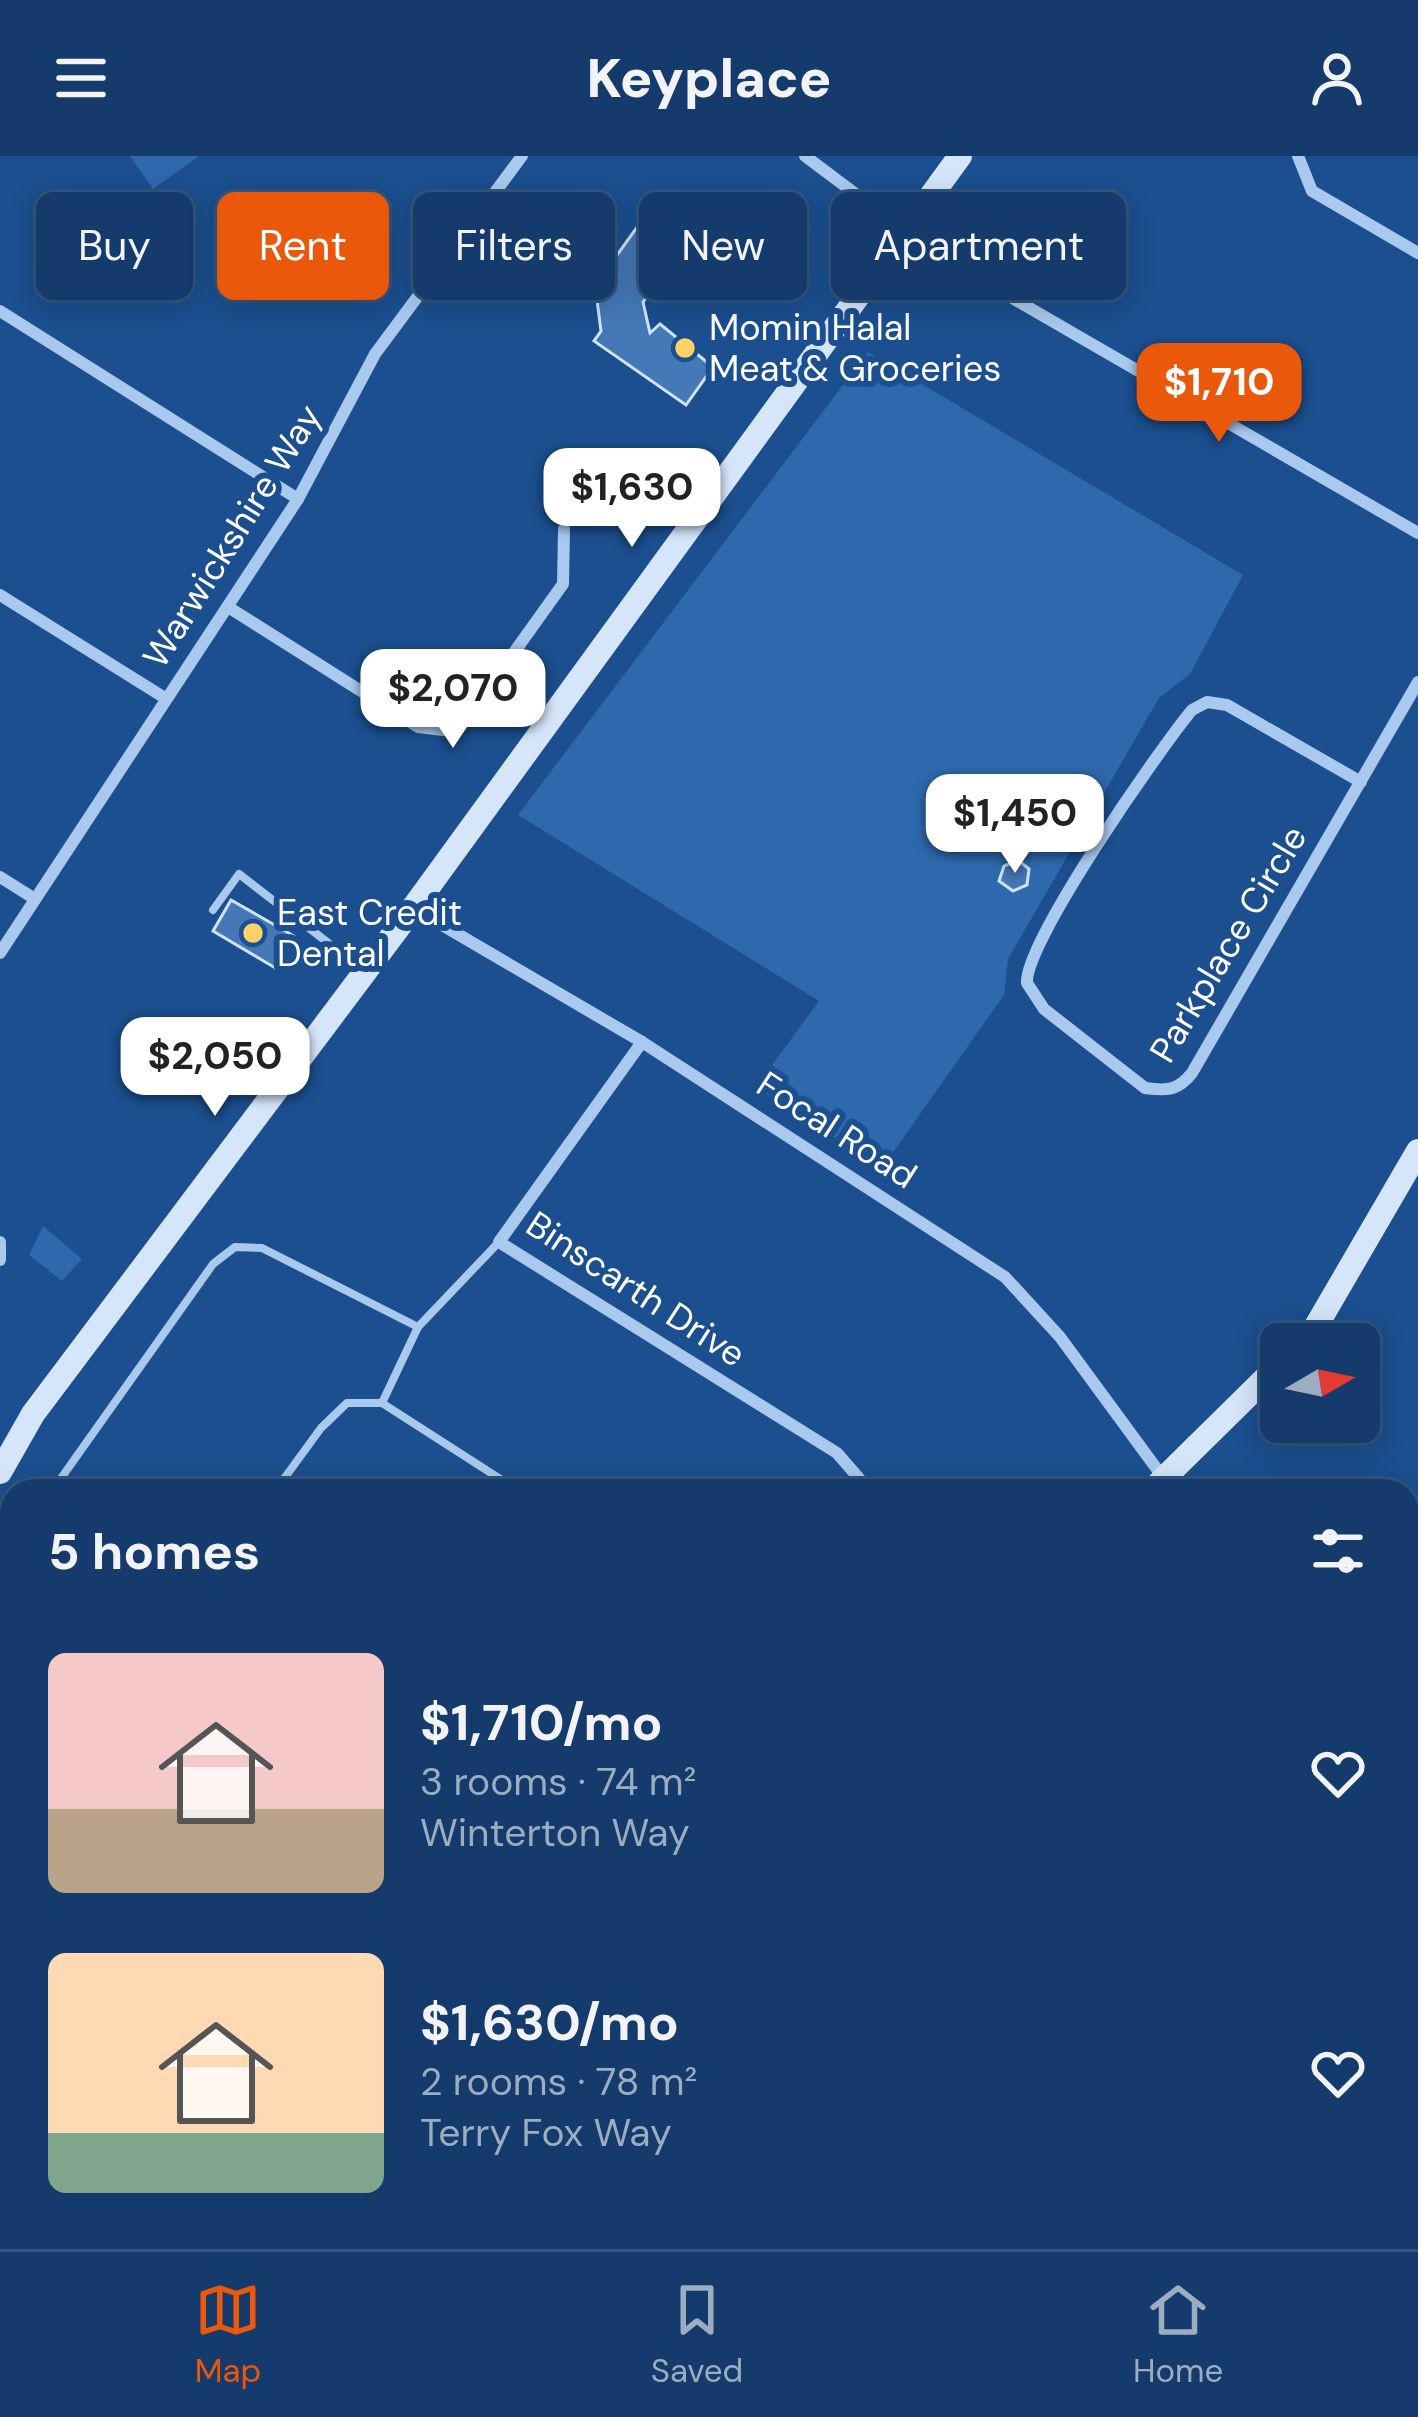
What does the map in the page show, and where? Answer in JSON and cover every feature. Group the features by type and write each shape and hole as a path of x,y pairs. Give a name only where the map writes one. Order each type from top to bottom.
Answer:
{"street":[{"name":"Warwickshire Way","path":"0,953 298,499 375,354 522,156"},
{"path":"805,156 852,192"},
{"path":"933,192 960,156"},
{"path":"1298,156 1312,191 1418,254"},
{"path":"0,1472 33,1414 412,908 855,300"},
{"path":"1021,300 1418,532"},
{"path":"0,311 298,499"},
{"path":"228,607 418,727 442,730 465,721 563,584 564,529"},
{"path":"0,596 165,698"},
{"name":"Parkplace Circle","path":"1360,782 1227,705 1215,701 1197,706 1183,719 1091,856 1031,961 1027,983 1039,1003 1145,1088 1162,1091 1183,1085 1360,782 1418,682"},
{"path":"0,878 35,899"},
{"name":"Focal Road","path":"412,908 642,1042 1005,1276 1060,1337 1158,1479"},
{"name":"Binscarth Drive","path":"642,1042 499,1242 837,1453 860,1479"},
{"path":"1318,1323 1418,1151"},
{"path":"0,1242 0,1260"},
{"path":"1170,1479 1260,1385"},
{"path":"0,1434 33,1414"}],"lane":[{"path":"213,910 238,874 363,970"},
{"path":"382,1403 418,1327 499,1242"},
{"path":"61,1479 213,1264 235,1247 262,1248 418,1327"},
{"path":"284,1479 321,1428 347,1403 382,1403 499,1479"}],"shaded area":[{"path":"130,156 199,156 153,189"},
{"path":"868,352 1243,575 1190,674 1159,698 1008,959 1004,995 882,1168 756,1087 819,1001 518,815"},
{"path":"43,1226 82,1259 62,1281 29,1255"}],"building":[{"path":"639,224 639,300 644,300 650,333 660,324 713,367 686,405 594,341 601,331 597,300 615,300 615,258"},
{"path":"1018,860 1029,869 1027,885 1013,891 999,881 1004,866"},
{"name":"East Credit Dental","path":"231,900 294,936 277,969 213,931"}],"place":[{"name":"Momin Halal Meat & Groceries","path":"685,348"},
{"name":"East Credit Dental","path":"253,933"}]}
